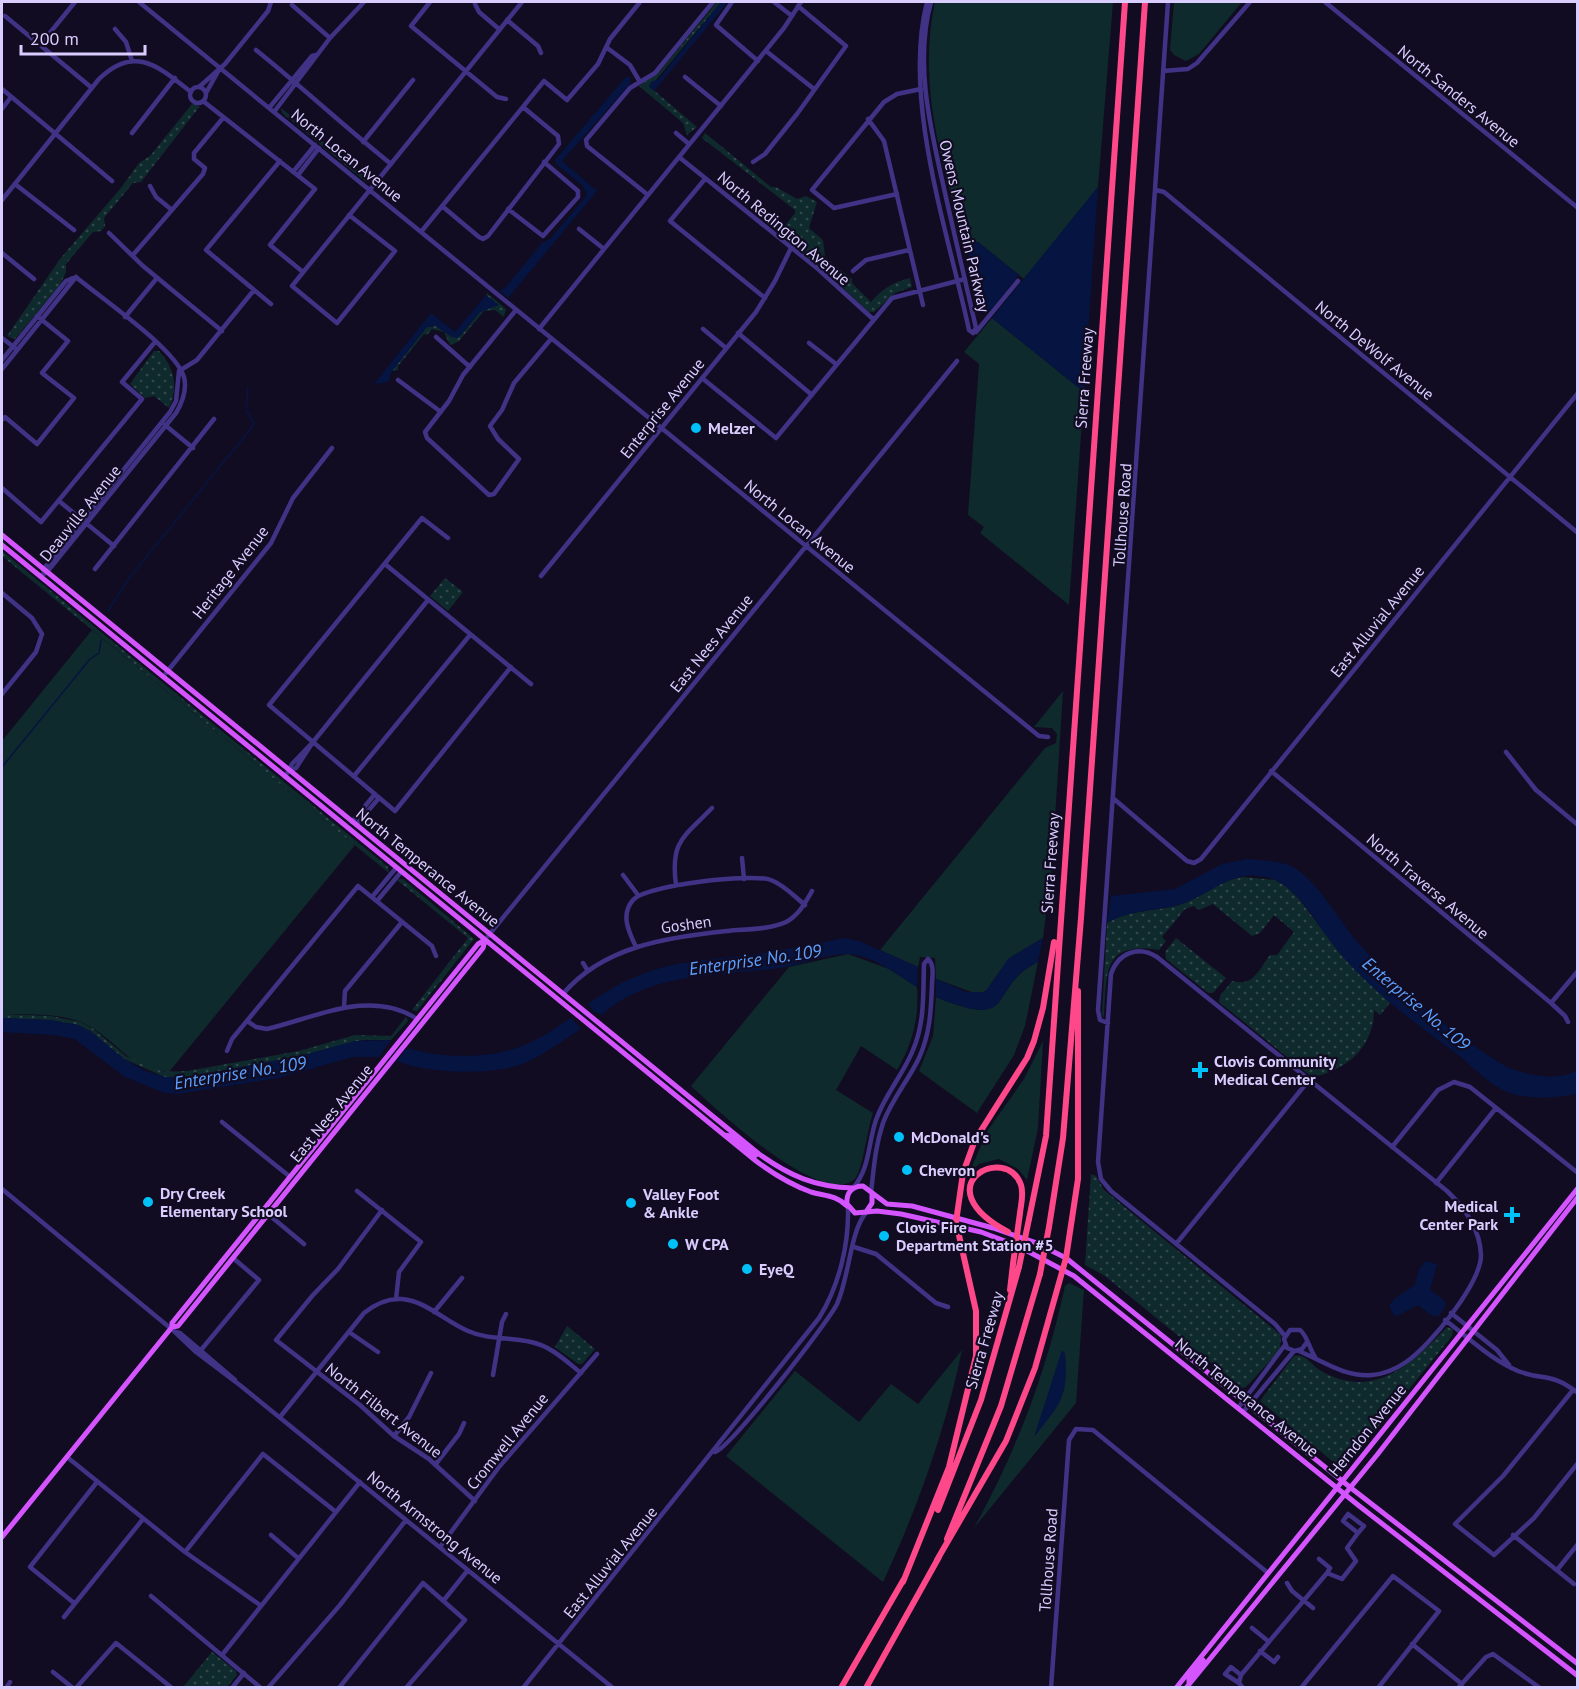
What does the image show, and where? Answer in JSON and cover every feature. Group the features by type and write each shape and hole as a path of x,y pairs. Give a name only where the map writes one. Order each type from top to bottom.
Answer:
{"highway":[{"name":"Sierra Freeway","path":"841,1688 903,1582 935,1517 963,1449 1006,1316 1046,1136 1125,2"},
{"name":"Sierra Freeway","path":"866,1688 938,1560 973,1482 998,1415 1040,1274 1049,1227 1063,1138 1077,972 1145,2"},
{"path":"903,1582 949,1467 976,1356 976,1311 956,1217 963,1173 969,1153 983,1126 1027,1058 1034,1041 1043,1008 1059,924"},
{"path":"938,1560 1006,1441 1035,1368 1066,1258 1078,1179 1080,1069 1077,972"},
{"path":"1008,1232 987,1221 973,1206 970,1192 975,1177 993,1167 1002,1168 1014,1174 1022,1189 1016,1265"}],"main road":[{"name":"North Temperance Avenue","path":"2,535 769,1161 816,1184 834,1188 853,1188"},
{"name":"North Temperance Avenue","path":"2,545 723,1135 771,1172 812,1192 834,1196 848,1207"},
{"name":"East Nees Avenue","path":"173,1329 172,1323 289,1176 478,944 485,940"},
{"name":"East Nees Avenue","path":"2,1537 173,1329 178,1326 483,948 485,940"},
{"path":"723,1135 731,1136 754,1154 769,1161"},
{"path":"268,1214 290,1182 289,1176"},
{"path":"863,1186 871,1192 872,1203 865,1214 855,1213 848,1207 846,1200 853,1188 863,1186"},
{"name":"Herndon Avenue","path":"1176,1688 1578,1188"},
{"name":"North Temperance Avenue","path":"871,1192 890,1205 912,1206 1008,1232 1066,1258 1351,1488 1578,1664"},
{"name":"Herndon Avenue","path":"1189,1686 1351,1488 1578,1197"},
{"path":"233,1258 265,1213 267,1205"},
{"name":"North Temperance Avenue","path":"865,1214 886,1212 957,1226 1018,1246 1063,1269 1105,1298 1345,1495 1578,1676"},
{"path":"1189,1686 1189,1678 1222,1631"},
{"path":"1181,1688 1182,1680"}],"street":[{"path":"40,45 75,2"},
{"name":"North Locan Avenue","path":"139,2 1039,736 1048,737"},
{"path":"191,92 220,68 268,10 271,2"},
{"path":"272,110 316,59 316,55 330,38 364,2"},
{"path":"430,2 411,26 497,97 506,99"},
{"path":"349,215 394,251 337,323 292,286 303,272 349,215 370,189 466,72 499,29 522,2"},
{"path":"421,232 544,81 567,100 598,64 606,47 640,2"},
{"path":"648,195 586,144 626,92 655,73 713,2"},
{"path":"732,2 716,25 758,60"},
{"path":"774,2 792,16"},
{"name":"Owens Mountain Parkway","path":"929,2 925,33 926,88 932,134 976,328 973,333 969,330 925,134 920,89 919,44 929,2"},
{"name":"Tollhouse Road","path":"1108,1023 1100,1020 1098,1015 1168,2"},
{"path":"1163,71 1188,69 1197,63 1250,2"},
{"name":"North Sanders Avenue","path":"1325,2 1578,208"},
{"path":"475,4 479,12 499,29"},
{"path":"539,329 766,51 799,4 846,46 765,154 753,162"},
{"path":"292,5 330,38"},
{"path":"5,16 92,88"},
{"path":"507,20 538,45 541,53"},
{"path":"115,29 126,42 132,61"},
{"path":"606,47 630,65 640,82"},
{"path":"256,50 391,164"},
{"path":"766,51 814,89"},
{"path":"2,200 92,88 111,69 132,61 156,65 191,92 194,102 203,101 315,189 270,245 303,272"},
{"path":"203,101 220,68"},
{"path":"685,77 721,106"},
{"path":"132,133 175,78"},
{"path":"363,142 413,80"},
{"path":"199,87 206,93"},
{"path":"897,194 834,208 812,190 868,119 890,97 926,88"},
{"path":"2,89 112,181"},
{"path":"2,109 11,97"},
{"path":"442,206 483,239 508,209 560,140 523,107"},
{"path":"133,255 205,171 194,159 194,153 223,118"},
{"path":"868,119 884,141 923,305"},
{"path":"676,133 689,144"},
{"path":"295,174 317,147"},
{"name":"North Redington Avenue","path":"679,157 791,248 873,319"},
{"path":"271,304 206,250 280,161"},
{"path":"508,209 543,236 578,197 578,191 544,162"},
{"path":"705,179 670,221 765,298"},
{"path":"15,184 74,230"},
{"path":"150,186 156,197 172,210"},
{"name":"North DeWolf Avenue","path":"1156,190 1164,192 1578,532"},
{"path":"579,229 604,249"},
{"path":"109,233 157,278 222,331"},
{"name":"Enterprise Avenue","path":"541,576 765,298 791,248"},
{"path":"853,271 866,260 909,250"},
{"path":"2,253 34,279"},
{"path":"2,369 15,348 39,318 76,277 156,342 172,357 179,371 197,360 254,290"},
{"path":"125,317 157,278"},
{"path":"702,378 776,438 891,298 965,279"},
{"path":"973,333 1018,281"},
{"path":"516,310 470,367 441,412 427,429 426,435 460,470 491,495 519,459 498,439 490,426 502,410 514,383 551,339"},
{"path":"3,419 37,444 74,398 42,373 68,341 39,318"},
{"path":"704,329 726,348"},
{"path":"738,333 812,395"},
{"path":"436,337 470,367"},
{"path":"2,338 15,348"},
{"path":"2,488 41,522 142,399 122,382 156,342"},
{"path":"809,343 837,364"},
{"path":"2,360 15,348"},
{"name":"East Nees Avenue","path":"485,940 957,361"},
{"name":"Deauville Avenue","path":"39,576 164,424 176,401 179,371"},
{"path":"398,380 441,412"},
{"name":"East Alluvial Avenue","path":"1114,799 1187,861 1194,863 1201,859 1578,393"},
{"path":"95,569 214,419"},
{"path":"164,424 193,448"},
{"name":"Heritage Avenue","path":"162,677 271,543 293,498 332,448"},
{"path":"59,501 114,546"},
{"path":"448,538 422,518 269,705 395,811 511,667"},
{"path":"385,564 531,684"},
{"path":"2,593 32,618 42,634"},
{"path":"285,777 292,764 313,742 428,600"},
{"path":"42,634 51,634"},
{"path":"2,694 36,652 42,634"},
{"path":"354,776 470,634"},
{"path":"1506,752 1536,790 1578,825"},
{"name":"North Traverse Avenue","path":"1271,771 1551,1003 1568,1022"},
{"path":"354,824 377,796"},
{"path":"676,885 673,862 676,847 712,808"},
{"path":"742,858 744,879"},
{"path":"374,899 399,870"},
{"path":"623,875 638,895"},
{"path":"636,947 626,917 629,905 638,895 676,885 744,879 771,880 804,905"},
{"path":"227,1051 232,1039 358,886 432,946 436,956"},
{"name":"Goshen","path":"563,994 588,971 636,947 685,935 772,926 795,916 812,891"},
{"path":"344,1007 345,991 402,922"},
{"path":"1285,1336 1275,1324 1111,1191 1101,1179 1098,1162 1114,966 1127,954 1145,951 1156,955 1436,1183 1464,1209 1476,1230 1480,1251 1475,1281 1451,1314 1416,1354 1384,1373 1369,1375 1345,1372 1285,1345"},
{"path":"853,1188 864,1174 871,1136 880,1109 907,1064 918,1036 923,1013 924,964 928,959 932,967 931,1017 928,1033 916,1065 897,1094 882,1126 873,1159 871,1192"},
{"path":"583,963 588,971"},
{"path":"1551,1003 1578,971"},
{"path":"247,1021 256,1027 267,1029 344,1007 393,1007 417,1019"},
{"path":"1176,1244 1309,1080"},
{"path":"1392,1147 1445,1084 1462,1083 1578,1173"},
{"path":"1436,1183 1496,1108"},
{"path":"222,1122 289,1176"},
{"name":"North Armstrong Avenue","path":"2,1189 201,1350 241,1386"},
{"path":"357,1191 421,1242 399,1272 396,1299"},
{"name":"East Alluvial Avenue","path":"524,1688 715,1452 825,1309 835,1289 846,1241 848,1207"},
{"name":"North Filbert Avenue","path":"382,1210 338,1269 312,1295 276,1340 360,1405 394,1436 435,1465 475,1501"},
{"path":"268,1214 304,1244"},
{"name":"East Alluvial Avenue","path":"715,1452 720,1451 738,1432 829,1319 841,1294 854,1247 856,1227 865,1214"},
{"path":"854,1247 876,1254 936,1304 948,1307"},
{"path":"201,1350 259,1280 233,1258"},
{"path":"434,1312 462,1278"},
{"path":"280,1417 369,1309 384,1301 396,1299 413,1301 470,1332 541,1345 581,1373"},
{"path":"493,1375 502,1322 506,1314"},
{"path":"1451,1314 1497,1350 1511,1367"},
{"path":"1445,1320 1491,1357 1527,1373 1556,1378 1576,1391 1499,1481 1455,1524 1494,1555 1534,1518 1578,1463"},
{"path":"1275,1324 1290,1330 1303,1331 1315,1357"},
{"name":"North Armstrong Avenue","path":"173,1329 177,1337 280,1417 613,1688"},
{"path":"1240,1410 1244,1400 1285,1345 1285,1336 1290,1330"},
{"path":"349,1332 378,1352"},
{"path":"1240,1410 1249,1404 1296,1351 1307,1342"},
{"name":"Cromwell Avenue","path":"440,1547 539,1418 597,1354"},
{"path":"394,1436 409,1417 431,1373"},
{"path":"435,1465 459,1434 464,1423"},
{"name":"Tollhouse Road","path":"1051,1688 1071,1434 1085,1428 1094,1430 1268,1573"},
{"path":"185,1552 263,1454 336,1512"},
{"path":"67,1457 185,1552 260,1605"},
{"path":"74,1604 30,1567 97,1482"},
{"path":"222,1655 360,1482"},
{"path":"1327,1573 1342,1579 1356,1561 1347,1548 1364,1526 1348,1514 1342,1521 1358,1533"},
{"path":"64,1617 143,1519"},
{"path":"268,1688 340,1605 406,1520"},
{"path":"271,1535 298,1558"},
{"path":"1513,1535 1574,1584"},
{"path":"1557,1570 1578,1544"},
{"path":"1241,1685 1241,1675 1327,1573 1330,1568 1320,1559"},
{"path":"444,1600 468,1570"},
{"path":"1301,1688 1393,1576 1439,1611 1378,1688"},
{"path":"339,1688 423,1583 465,1620 406,1688"},
{"path":"1287,1583 1313,1608"},
{"path":"151,1596 261,1688"},
{"path":"1252,1628 1268,1641"},
{"path":"53,1672 75,1688 116,1642 172,1688"},
{"path":"1412,1644 1460,1686 1486,1657 1493,1654 1540,1688"},
{"path":"1260,1651 1274,1662 1278,1657"},
{"path":"1241,1675 1231,1667 1225,1674 1241,1685"},
{"path":"232,1688 244,1672"},
{"path":"6,1688 10,1682"},
{"path":"160,1688 165,1682"}],"green space":[{"path":"717,2 721,2 650,87 697,127 687,135 683,123 639,86 660,71"},
{"path":"935,2 1113,2 1098,187 1024,279 978,242 966,245 941,155 931,94 930,33"},
{"path":"1174,2 1242,2 1199,54 1186,61 1174,55 1170,50"},
{"path":"192,104 200,106 141,182 133,183 104,218 105,226 101,231 93,232 66,264 66,272 60,285 15,339 7,336 60,259 121,188 139,163 150,156"},
{"path":"281,108 371,181 366,182 282,113"},
{"path":"705,133 771,187 776,187 797,199 806,196 817,202 809,228 823,240 825,257 852,279 852,283 871,302 884,290 898,282 910,278 912,287 895,293 874,312 869,312 825,271 785,239 780,232 795,210 702,138"},
{"path":"487,293 506,309 504,317 495,310 484,311 458,342 450,345 444,332 432,329 427,335 424,334 398,366 398,370 392,371 427,327 436,326 452,337 461,335 480,312 498,305 486,295"},
{"path":"992,318 1084,392 1069,605 980,533 984,527 968,515 979,364 964,352"},
{"path":"154,351 159,351 164,357 173,378 174,392 169,408 154,396 145,398 130,384"},
{"path":"2,551 388,867 389,873 2,556"},
{"path":"445,578 463,592 448,611 430,596"},
{"path":"92,630 355,845 169,1072 156,1071 134,1061 95,1030 75,1020 44,1015 2,1014 2,741"},
{"path":"1063,691 1052,865 1043,938 1011,957 988,990 977,994 936,979 935,958 920,957 918,967 880,950 1045,748 1056,743 1057,734 1052,728 1034,727"},
{"path":"1243,877 1275,880 1287,887 1299,899 1342,956 1390,1003 1380,1015 1374,1010 1373,1023 1363,1046 1347,1063 1336,1069 1312,1077 1219,1002 1220,996 1232,981 1250,980 1270,955 1277,955 1294,932 1274,915 1260,933 1252,936 1213,904 1199,910 1194,906 1185,909 1162,937 1166,941 1159,950 1126,951 1117,956 1107,975 1104,1018 1102,1014 1107,923 1125,915 1179,905 1225,882"},
{"path":"403,879 474,939 417,1011 412,1010 468,938 397,880"},
{"path":"1176,938 1226,978 1213,993 1207,992 1166,959 1165,952"},
{"path":"848,954 889,969 917,987 917,1009 911,1040 897,1070 861,1046 836,1090 873,1113 858,1175 855,1179 839,1185 819,1180 795,1169 745,1133 691,1086 789,967"},
{"path":"1038,962 1025,1026 1014,1055 977,1113 919,1071 933,1036 936,997 962,1007 980,1010 991,1008 999,1002 1022,972"},
{"path":"2,1014 51,1016 80,1022 92,1028 126,1056 163,1072 187,1071 299,1051 355,1035 391,1036 406,1017 408,1021 391,1040 363,1040 300,1056 188,1077 165,1077 124,1059 90,1031 78,1025 50,1020 2,1018"},
{"path":"1043,1041 1038,1128 1027,1180 1018,1169 999,1159 979,1164 969,1173 988,1130 1024,1079"},
{"path":"1091,1174 1096,1176 1104,1190 1281,1335 1280,1350 1246,1387 1242,1388 1105,1276 1085,1265"},
{"path":"1069,1283 1084,1290 1076,1403 974,1528 1017,1440 1049,1349 1065,1286"},
{"path":"567,1326 595,1349 582,1364 578,1364 555,1347"},
{"path":"1447,1327 1453,1329 1452,1336 1346,1467 1338,1466 1260,1401 1294,1356 1302,1356 1321,1371 1340,1379 1358,1382 1375,1380 1406,1365"},
{"path":"962,1350 939,1439 908,1526 883,1582 726,1456 795,1371 859,1422 891,1384 918,1404"},
{"path":"212,1652 236,1671 237,1675 227,1687 183,1687"}],"water":[{"path":"721,2 728,2 654,91 649,87 651,82 659,79"},
{"path":"626,77 630,77 630,84 562,161 597,191 508,298 499,290 505,288 542,243 551,238 587,195 583,186 556,164 555,160"},
{"path":"1098,187 1084,392 992,318"},
{"path":"978,242 1019,275 990,311 981,312 966,245"},
{"path":"486,295 499,305 480,312 458,338 452,337 436,326 427,327 392,371 388,382 374,384 431,313 455,332"},
{"name":"Enterprise No. 109","path":"1247,859 1281,863 1299,871 1316,887 1376,962 1429,1012 1487,1055 1507,1067 1524,1073 1551,1077 1577,1071 1577,1094 1526,1097 1503,1090 1491,1082 1366,981 1338,951 1293,892 1275,880 1260,876 1235,879 1190,901 1125,915 1107,923 1111,896 1175,889 1222,864"},
{"name":"Enterprise No. 109","path":"844,938 859,941 918,967 917,987 867,958 840,954 785,967 665,983 621,1000 602,1015 594,1012 588,1004 631,979 669,966 800,947"},
{"path":"1043,938 1038,962 1022,972 999,1002 991,1008 980,1010 962,1007 936,997 936,979 966,992 985,992 1008,959"},
{"name":"Enterprise No. 109","path":"2,1018 50,1020 78,1025 90,1031 124,1059 145,1071 165,1077 188,1077 300,1056 355,1041 391,1040 379,1057 353,1057 278,1078 178,1094 165,1093 125,1077 75,1039 55,1035 2,1032"},
{"path":"571,1018 581,1029 540,1055 512,1067 461,1072 426,1069 397,1061 407,1048 453,1056 502,1052 536,1040"},
{"path":"1426,1261 1437,1264 1430,1290 1445,1301 1445,1308 1439,1316 1432,1316 1418,1305 1395,1317 1389,1306 1395,1298 1415,1285 1419,1269"},
{"path":"1062,1350 1065,1353 1066,1368 1064,1390 1056,1408 1034,1437"}],"waterway":[{"path":"108,611 130,577 253,426 254,423 246,410 248,387"},
{"path":"2,767 90,659 99,653 101,640"}],"place":[{"name":"Melzer","path":"696,428"},
{"name":"Clovis Community Medical Center","path":"1200,1070"},
{"name":"McDonald's","path":"899,1137"},
{"name":"Chevron","path":"907,1170"},
{"name":"Dry Creek Elementary School","path":"148,1202"},
{"name":"Valley Foot & Ankle","path":"631,1203"},
{"name":"Medical Center Park","path":"1512,1215"},
{"name":"Clovis Fire Department Station #5","path":"884,1236"},
{"name":"W CPA","path":"673,1244"},
{"name":"EyeQ","path":"747,1269"}]}
